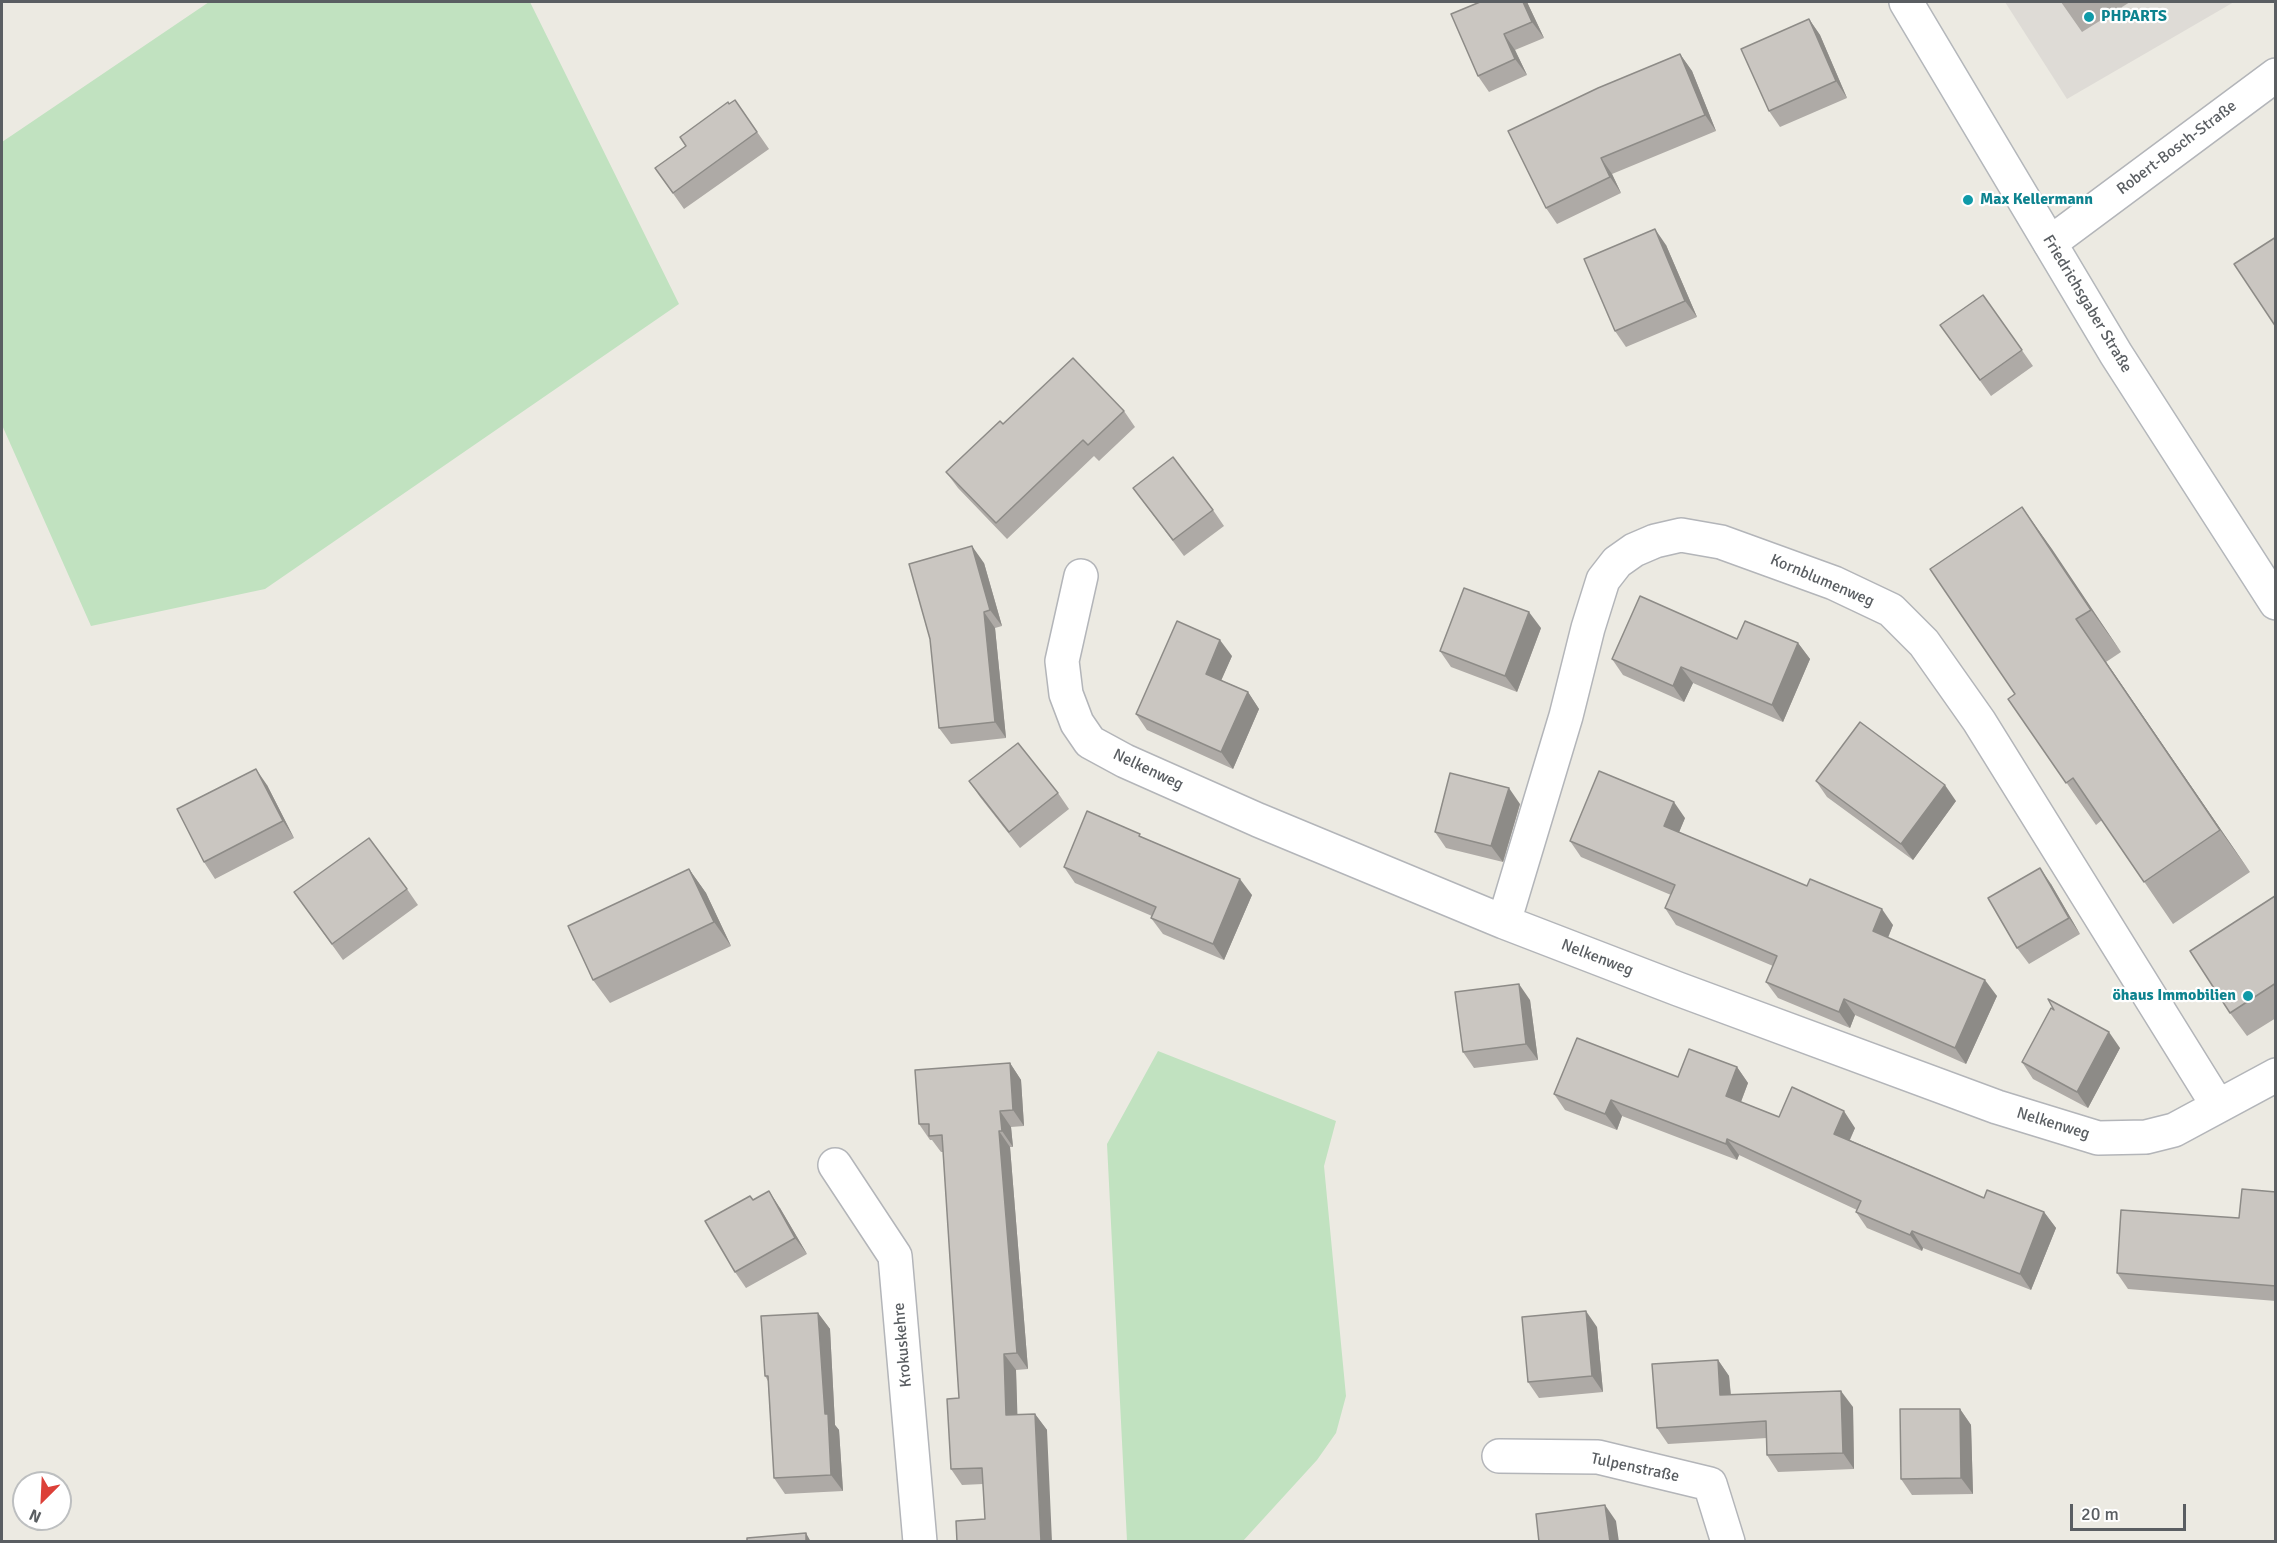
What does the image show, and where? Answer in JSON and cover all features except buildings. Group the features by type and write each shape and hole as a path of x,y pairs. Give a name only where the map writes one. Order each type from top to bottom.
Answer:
{"street":[{"name":"Friedrichsgaber Straße","path":"1906,2 2116,354 2276,603"},
{"name":"Robert-Bosch-Straße","path":"2050,243 2276,75"},
{"name":"Kornblumenweg","path":"1504,922 1566,716 1588,628 1603,580 1617,562 1634,550 1655,541 1681,535 1721,542 1834,583 1891,610 1924,643 1979,721 2218,1106"},
{"name":"Nelkenweg","path":"1081,576 1062,662 1066,694 1077,723 1090,742 1125,761 1258,820 1504,922 1678,989 1997,1107 2098,1137 2146,1137 2174,1130 2276,1075"},
{"name":"Krokuskehre","path":"835,1165 895,1256 920,1542"},
{"name":"Tulpenstraße","path":"1499,1456 1598,1457 1710,1484 1728,1542"}],"shaded area":[{"path":"2005,2 2234,2 2067,99"}],"green space":[{"path":"209,2 530,2 679,304 265,589 91,626 2,425 2,142"},
{"path":"1158,1051 1336,1121 1324,1166 1346,1396 1336,1433 1317,1460 1243,1541 1127,1541 1107,1144"}],"place":[{"name":"PHPARTS","path":"2089,17"},
{"name":"Max Kellermann","path":"1968,200"},
{"name":"öhaus Immobilien","path":"2248,996"}]}
